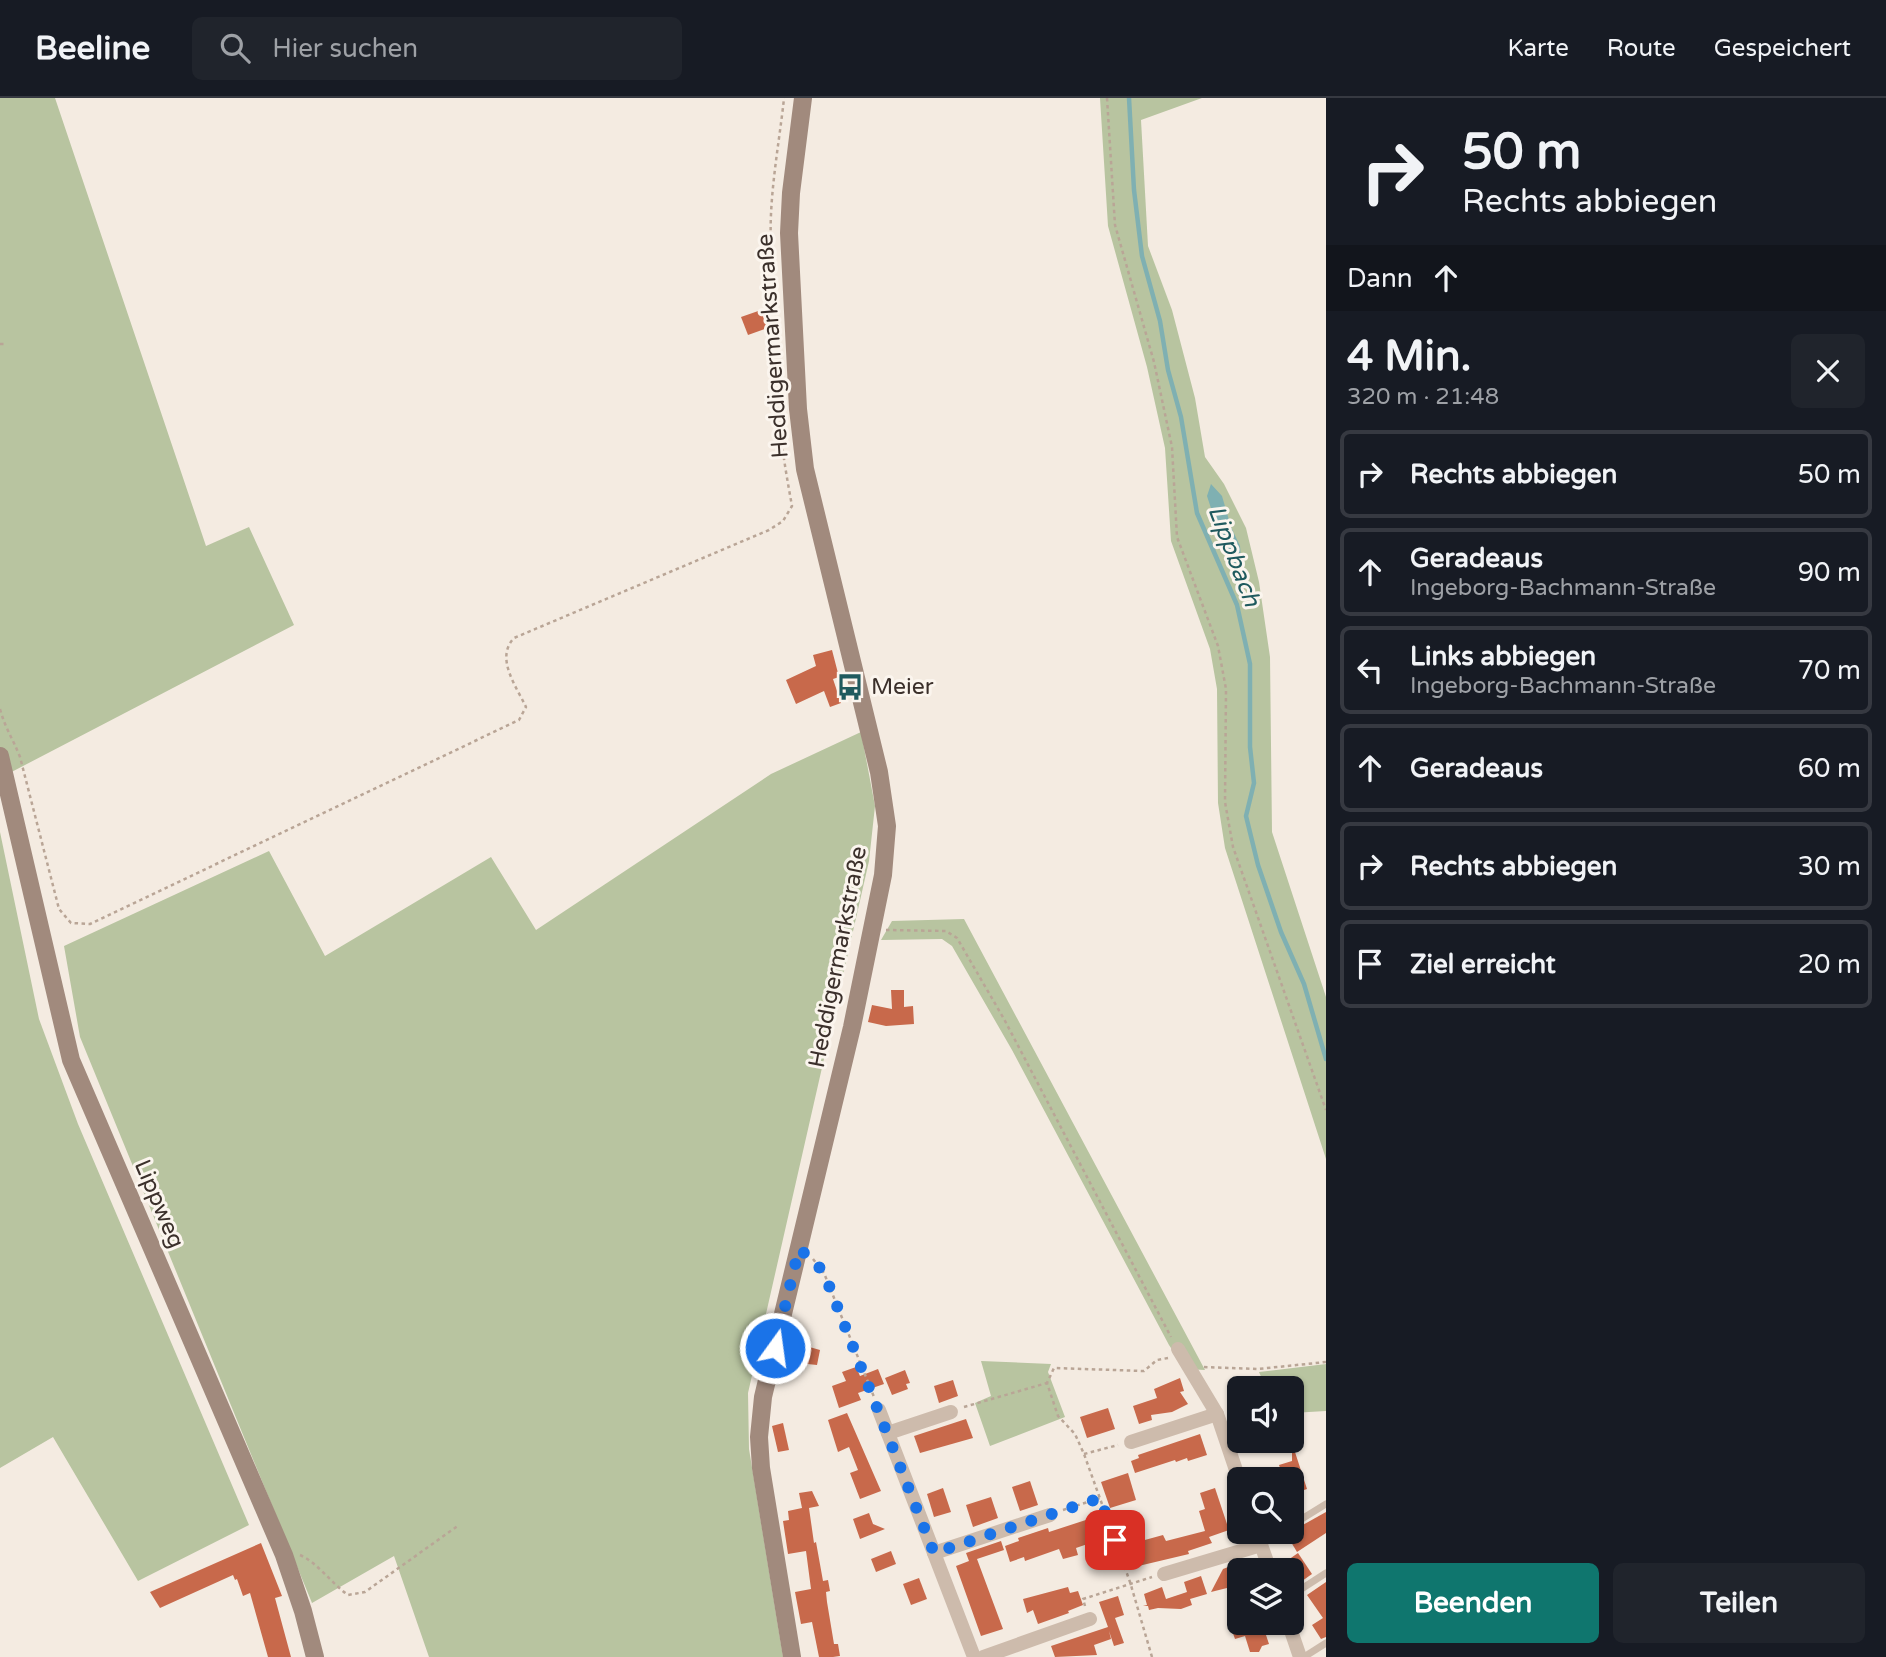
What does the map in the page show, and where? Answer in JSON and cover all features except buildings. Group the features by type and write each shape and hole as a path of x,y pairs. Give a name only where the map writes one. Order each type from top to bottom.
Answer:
{"street":[{"name":"Heddigermarkstraße","path":"792,1657 761,1468 759,1437 763,1397 873,930 883,875 887,826 879,772 805,469 797,409 789,233 803,98"},
{"name":"Lippweg","path":"0,756 71,1060 284,1555 315,1657"},
{"path":"1183,1357 1217,1415 1236,1467"},
{"path":"879,1410 974,1657"},
{"path":"888,1433 951,1412"},
{"path":"1131,1442 1217,1415"},
{"path":"934,1553 1050,1515"},
{"path":"1164,1574 1243,1544"},
{"path":"983,1657 1090,1619"},
{"path":"1293,1635 1302,1657"}],"lane":[{"path":"1304,1518 1326,1504"},
{"path":"1304,1587 1326,1573"},
{"path":"1302,1657 1326,1643"}],"path":[{"path":"777,279 771,250 773,197 784,98"},
{"path":"1107,98 1115,225 1154,362 1172,447 1177,537 1218,646 1226,689 1225,802 1233,847 1326,1110"},
{"path":"0,344 6,344"},
{"path":"0,709 5,731 13,738 20,757 59,909 65,918 78,925 90,924 436,762 519,720 526,707 505,659 505,651 514,638 769,530 783,521 792,506 779,404 780,361"},
{"path":"0,733 5,731"},
{"path":"873,930 946,931 957,938 1004,1019 1183,1357"},
{"path":"799,1249 824,1273 879,1410"},
{"path":"1152,1657 1130,1583 1084,1454 1075,1434 1058,1416 1047,1383 1054,1368 1144,1371 1157,1360 1183,1357 1258,1369 1326,1362"},
{"path":"980,1405 1047,1383"},
{"path":"1084,1454 1131,1442"},
{"path":"1050,1515 1100,1498"},
{"path":"284,1555 297,1554 312,1560 330,1582 348,1595 365,1592 459,1525"},
{"path":"1090,1619 1083,1599 1164,1574"}],"green space":[{"path":"0,98 55,98 206,546 249,527 294,625 0,778"},
{"path":"1100,98 1202,98 1141,120 1148,246 1172,310 1195,398 1205,457 1224,484 1246,528 1259,582 1270,657 1272,832 1326,997 1326,1159 1225,848 1218,803 1217,689 1210,649 1171,541 1165,448 1147,367 1108,226"},
{"path":"861,732 875,806 869,861 748,1393 749,1449 783,1657 429,1657 394,1556 312,1603 80,1037 64,946 269,851 325,956 491,857 536,930 771,774"},
{"path":"0,832 39,1019 78,1124 249,1525 138,1581 53,1437 0,1468"},
{"path":"964,919 1205,1370 1185,1369 1169,1345 1012,1050 952,946 942,939 881,940 892,921"},
{"path":"981,1361 1051,1364 1048,1372 1065,1417 990,1446 975,1403 991,1396"},
{"path":"1326,1364 1326,1411 1304,1412 1304,1376 1261,1376 1259,1372"}],"water":[{"path":"1211,484 1222,496 1240,546 1244,595 1230,566 1207,496"}],"waterway":[{"name":"Lippbach","path":"1129,98 1134,190 1142,256 1160,321 1168,370 1181,417 1197,513 1237,605 1250,664 1250,747 1254,783 1246,816 1258,865 1281,932 1304,984 1326,1059"}],"place":[{"name":"Meier","path":"850,687"}],"route":[{"path":"775,1348 799,1249 824,1273 934,1553 1100,1498 1115,1540"}]}
